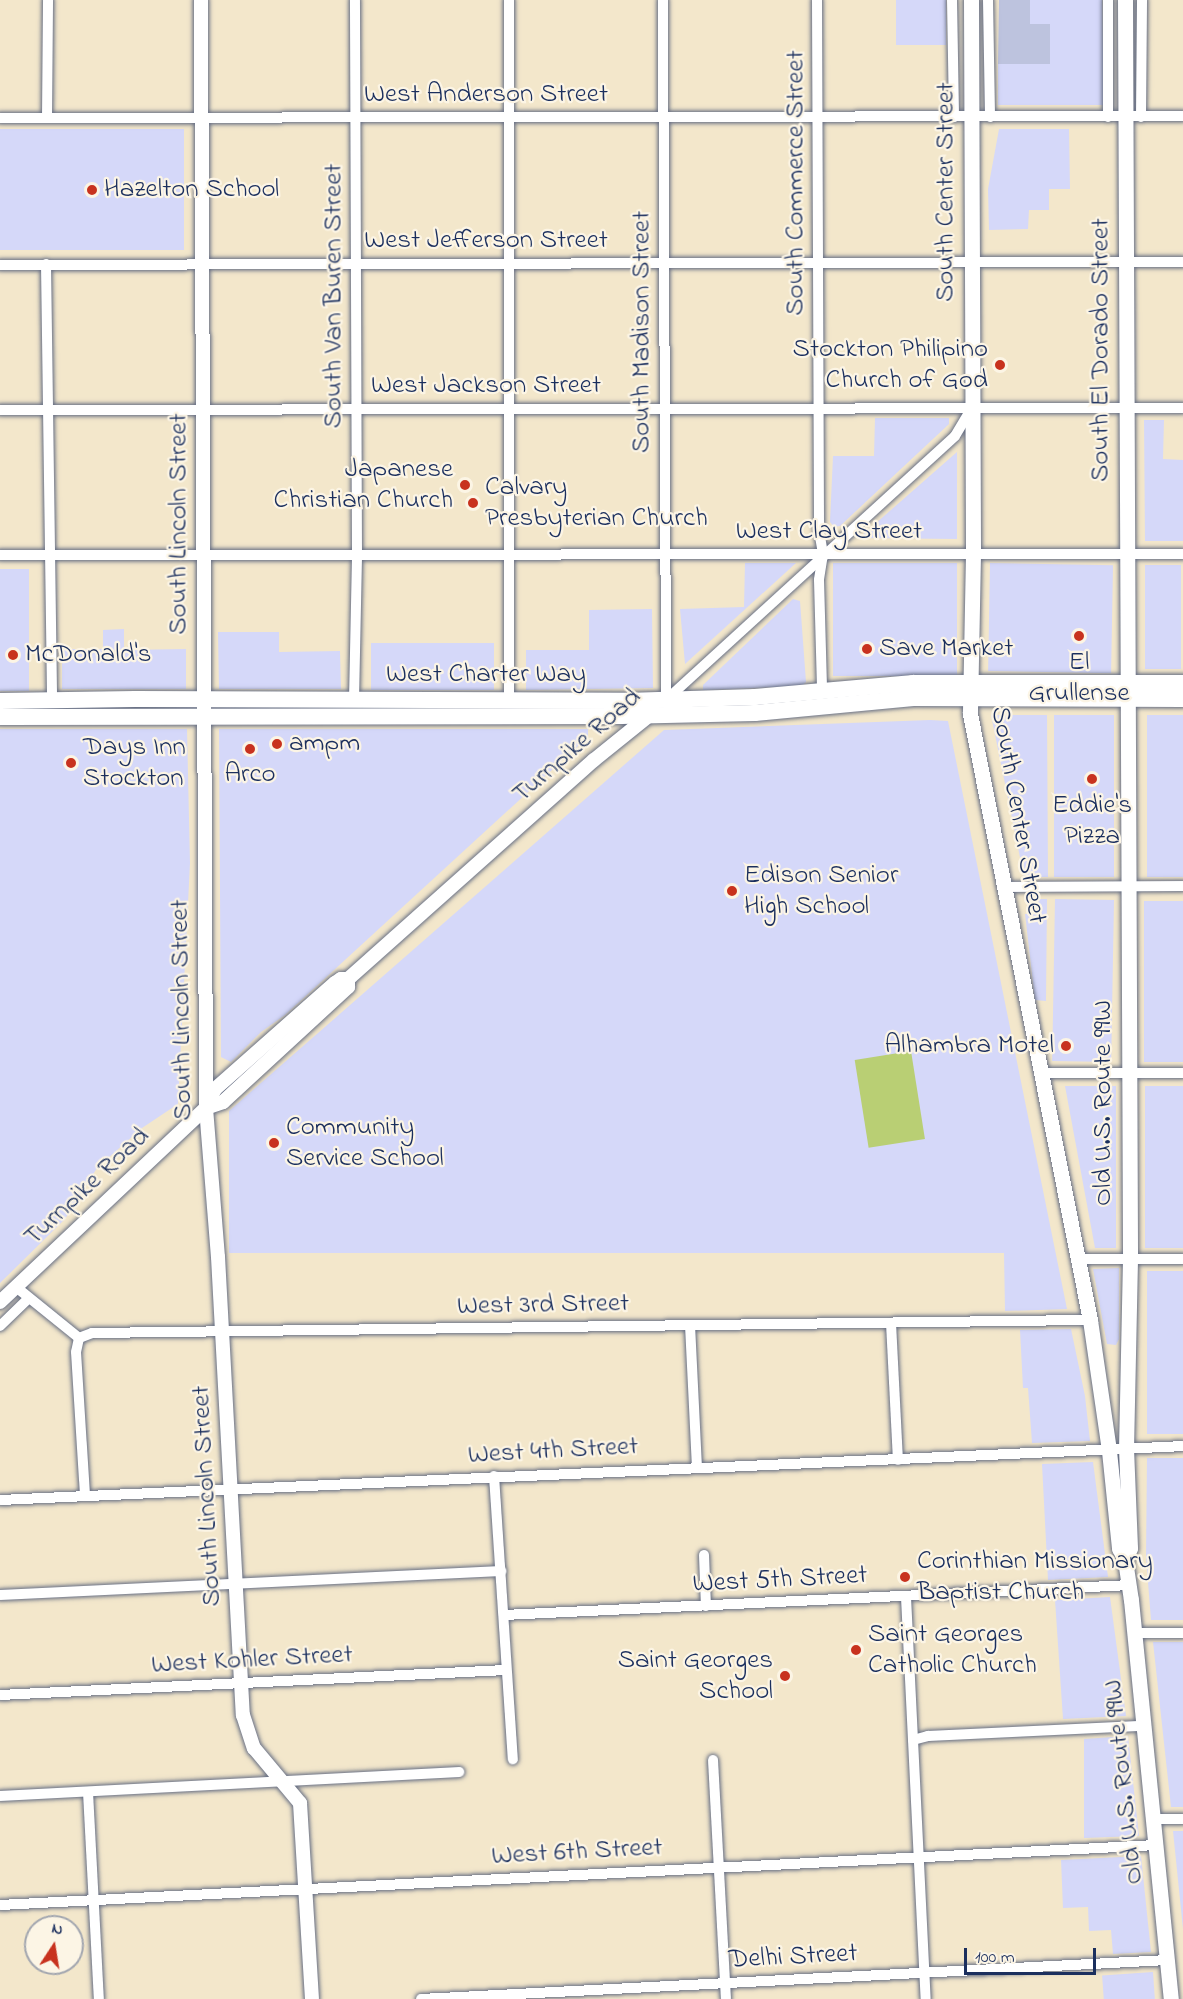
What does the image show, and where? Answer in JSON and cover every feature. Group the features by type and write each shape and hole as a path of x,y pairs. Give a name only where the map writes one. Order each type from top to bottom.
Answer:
{"main road":[{"name":"South Center Street","path":"971,0 973,554 970,714 1090,1320 1109,1451"},
{"name":"South El Dorado Street","path":"1125,0 1134,117 1127,262 1128,691"},
{"name":"West Charter Way","path":"0,717 354,700 666,700 755,697 913,682 971,691"},
{"path":"971,691 1128,691 1183,683"},
{"name":"West Charter Way","path":"0,701 52,700 305,715 755,713 971,691"},
{"path":"1128,691 1183,699"},
{"name":"Old U.S. Route 99W","path":"1125,1560 1130,1548 1126,1448 1130,1259 1128,691"},
{"path":"0,709 38,709 52,700"},
{"path":"305,715 315,708 348,707 354,700"},
{"path":"464,715 467,709 507,707 509,700"},
{"name":"Old U.S. Route 99W","path":"1109,1451 1119,1548 1125,1560 1130,1586 1171,1999"}],"street":[{"path":"47,118 48,0"},
{"name":"South Lincoln Street","path":"201,0 204,555 202,708 206,1108 222,1332 241,1683 247,1735 265,1764 300,1803 312,1999"},
{"name":"South Van Buren Street","path":"354,700 357,556 355,0"},
{"path":"509,0 511,555 509,700"},
{"name":"South Madison Street","path":"663,0 666,700"},
{"name":"South Commerce Street","path":"818,0 819,531 823,554 819,580 822,689"},
{"name":"South Center Street","path":"952,0 954,117"},
{"name":"South Center Street","path":"988,0 990,117"},
{"path":"1108,0 1108,117"},
{"name":"South El Dorado Street","path":"1134,117 1142,0"},
{"name":"West Anderson Street","path":"0,118 1183,116"},
{"name":"West Jefferson Street","path":"0,265 1183,262"},
{"path":"46,264 52,700"},
{"name":"West Jackson Street","path":"0,410 1183,408"},
{"name":"Turnpike Road","path":"0,1302 206,1108 215,1089 666,700 823,554 955,436 971,409"},
{"name":"West Clay Street","path":"0,555 1183,554"},
{"path":"1004,887 1183,886"},
{"path":"1041,1073 1183,1073"},
{"path":"1078,1259 1183,1259"},
{"path":"16,1287 80,1338 76,1352 85,1496"},
{"path":"0,1326 29,1298"},
{"name":"West 3rd Street","path":"80,1338 93,1334 1090,1320"},
{"path":"891,1323 898,1460"},
{"path":"690,1325 697,1467"},
{"name":"West 4th Street","path":"0,1500 1183,1446"},
{"path":"494,1476 513,1759"},
{"path":"704,1556 706,1606"},
{"path":"0,1595 501,1571"},
{"name":"West 5th Street","path":"504,1615 1130,1586"},
{"path":"906,1597 926,1999"},
{"path":"1135,1633 1183,1633"},
{"name":"West Kohler Street","path":"0,1695 506,1670"},
{"path":"913,1740 927,1736 1144,1726"},
{"path":"713,1760 726,1999"},
{"path":"0,1796 459,1772"},
{"path":"88,1792 99,1999"},
{"path":"1153,1819 1183,1819"},
{"name":"West 6th Street","path":"0,1905 1156,1845"},
{"name":"Delhi Street","path":"422,1999 523,1996 1168,1960"}],"shaded area":[{"path":"896,0 946,0 946,45 896,45"},
{"path":"999,0 1030,0 1030,24 1050,24 1050,64 998,64"},
{"path":"1030,0 1102,0 1104,105 998,105 998,64 1049,64 1049,24 1030,24"},
{"name":"Hazelton School","path":"0,129 184,129 184,250 0,250"},
{"path":"999,129 1069,129 1070,189 1049,189 1049,210 1029,210 1028,229 989,230 988,189"},
{"path":"875,418 949,418 949,424 840,526 834,527 830,522 833,456 874,456"},
{"path":"1144,420 1164,420 1163,459 1183,460 1183,541 1145,541"},
{"path":"957,452 957,539 859,538"},
{"path":"745,563 796,563 685,664 680,609 744,607"},
{"path":"833,563 957,563 957,676 833,676"},
{"path":"990,563 1113,565 1111,673 988,671"},
{"path":"1145,565 1181,565 1181,669 1145,669"},
{"path":"0,569 29,569 29,691 0,691"},
{"path":"793,599 800,601 806,682 802,686 703,690 703,685"},
{"path":"652,609 653,688 526,690 526,650 589,650 589,610"},
{"path":"124,629 124,650 186,649 186,689 62,689 62,649 103,649 103,630"},
{"path":"218,632 279,632 279,652 340,651 341,689 219,689"},
{"path":"371,643 494,643 494,690 371,690"},
{"path":"991,715 1047,715 1048,877 1024,877"},
{"path":"1054,715 1114,715 1114,877 1054,877"},
{"path":"1147,715 1183,715 1183,877 1147,877"},
{"name":"Edison Senior High School","path":"948,721 1067,1309 1005,1311 1004,1253 229,1253 229,1111 664,730"},
{"path":"0,729 187,729 190,863 178,1104 142,1128 97,1168 65,1219 0,1283"},
{"path":"219,729 588,729 588,737 285,1015 261,1032 231,1062 221,1057"},
{"path":"1035,899 1047,899 1046,1001 1035,1000 1025,914 1036,914"},
{"path":"1055,899 1114,900 1111,1062 1052,1061"},
{"path":"1144,901 1183,901 1183,1062 1144,1062"},
{"path":"1065,1086 1116,1086 1116,1248 1095,1248"},
{"path":"1145,1086 1183,1086 1183,1248 1145,1248"},
{"path":"1119,1268 1119,1339 1116,1345 1107,1344 1093,1269"},
{"path":"1147,1271 1183,1271 1183,1434 1147,1434"},
{"path":"1071,1329 1085,1396 1090,1441 1032,1443 1028,1388 1023,1388 1020,1330"},
{"path":"1147,1458 1183,1458 1183,1620 1151,1620 1146,1557"},
{"path":"1093,1462 1108,1577 1048,1580 1042,1464"},
{"path":"1110,1597 1126,1716 1063,1719 1055,1600"},
{"path":"1153,1642 1183,1642 1183,1807 1171,1807"},
{"path":"1128,1736 1139,1836 1084,1838 1084,1739"},
{"path":"1173,1831 1183,1831 1183,1929"},
{"path":"1141,1856 1151,1952 1113,1954 1111,1930 1089,1931 1088,1907 1063,1908 1061,1860"},
{"path":"1153,1972 1155,1999 1104,1999 1102,1976"}],"green space":[{"path":"911,1051 925,1139 869,1148 855,1060"}],"place":[{"name":"Hazelton School","path":"92,190"},
{"name":"Stockton Philipino Church of God","path":"1000,365"},
{"name":"Japanese Christian Church","path":"465,485"},
{"name":"Calvary Presbyterian Church","path":"473,503"},
{"name":"El Grullense","path":"1079,636"},
{"name":"Save Market","path":"867,649"},
{"name":"McDonald's","path":"13,655"},
{"name":"ampm","path":"277,744"},
{"name":"Arco","path":"250,749"},
{"name":"Days Inn Stockton","path":"71,763"},
{"name":"Eddie's Pizza","path":"1092,779"},
{"name":"Edison Senior High School","path":"732,891"},
{"name":"Alhambra Motel","path":"1066,1046"},
{"name":"Community Service School","path":"274,1143"},
{"name":"Corinthian Missionary Baptist Church","path":"905,1577"},
{"name":"Saint Georges Catholic Church","path":"856,1650"},
{"name":"Saint Georges School","path":"785,1676"}]}
